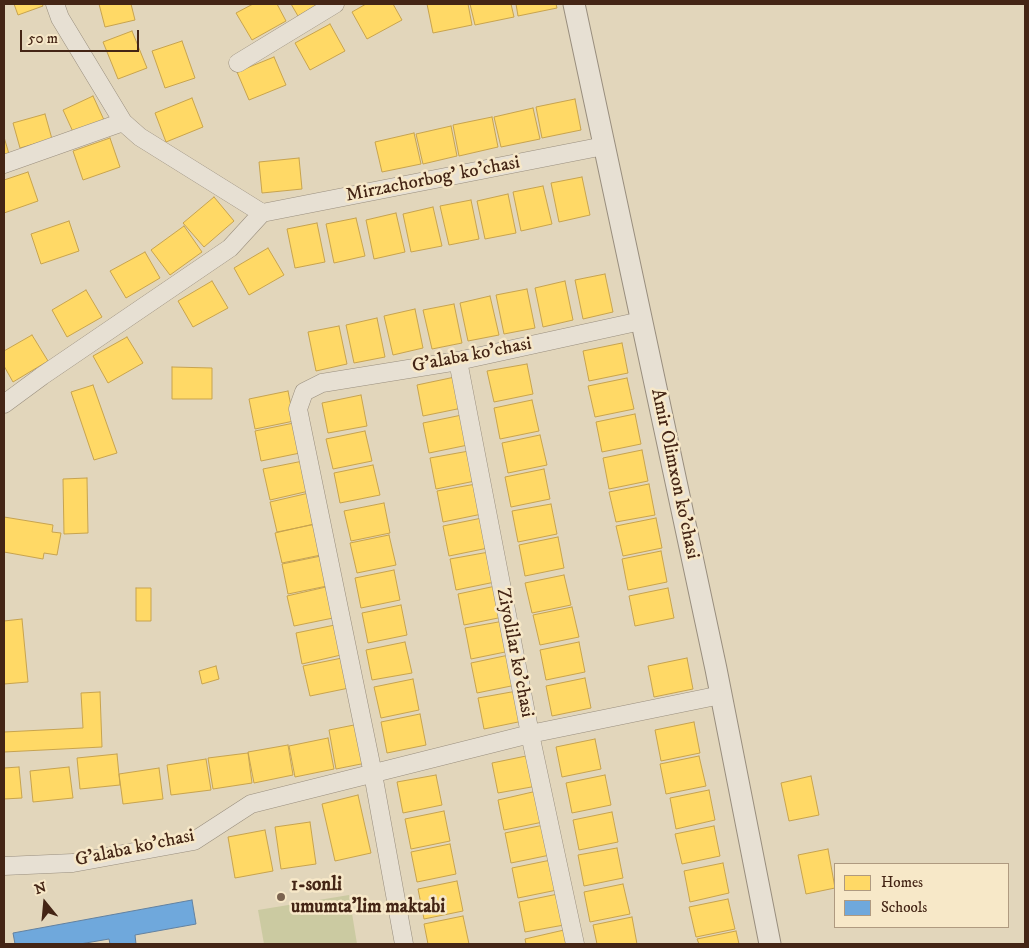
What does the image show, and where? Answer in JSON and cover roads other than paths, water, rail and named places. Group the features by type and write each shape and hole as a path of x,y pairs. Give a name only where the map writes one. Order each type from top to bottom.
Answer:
{"street":[{"path":"4,404 230,248 262,213 140,137 123,122 60,18 55,4"},
{"path":"238,63 335,4"},
{"name":"Amir Olimxon ko'chasi","path":"574,4 721,695 770,944"},
{"path":"4,164 123,122"},
{"name":"Mirzachorbog' ko'chasi","path":"262,213 604,146"},
{"name":"G'alaba ko'chasi","path":"373,774 298,409 304,392 322,383 458,361 641,321"},
{"name":"Ziyolilar ko'chasi","path":"458,361 530,734 575,944"},
{"name":"G'alaba ko'chasi","path":"4,866 73,863 194,841 251,804 530,734 721,695"},
{"path":"373,774 404,944"}],"place":[{"name":"1-sonli umumta'lim maktabi","path":"281,897"}]}
